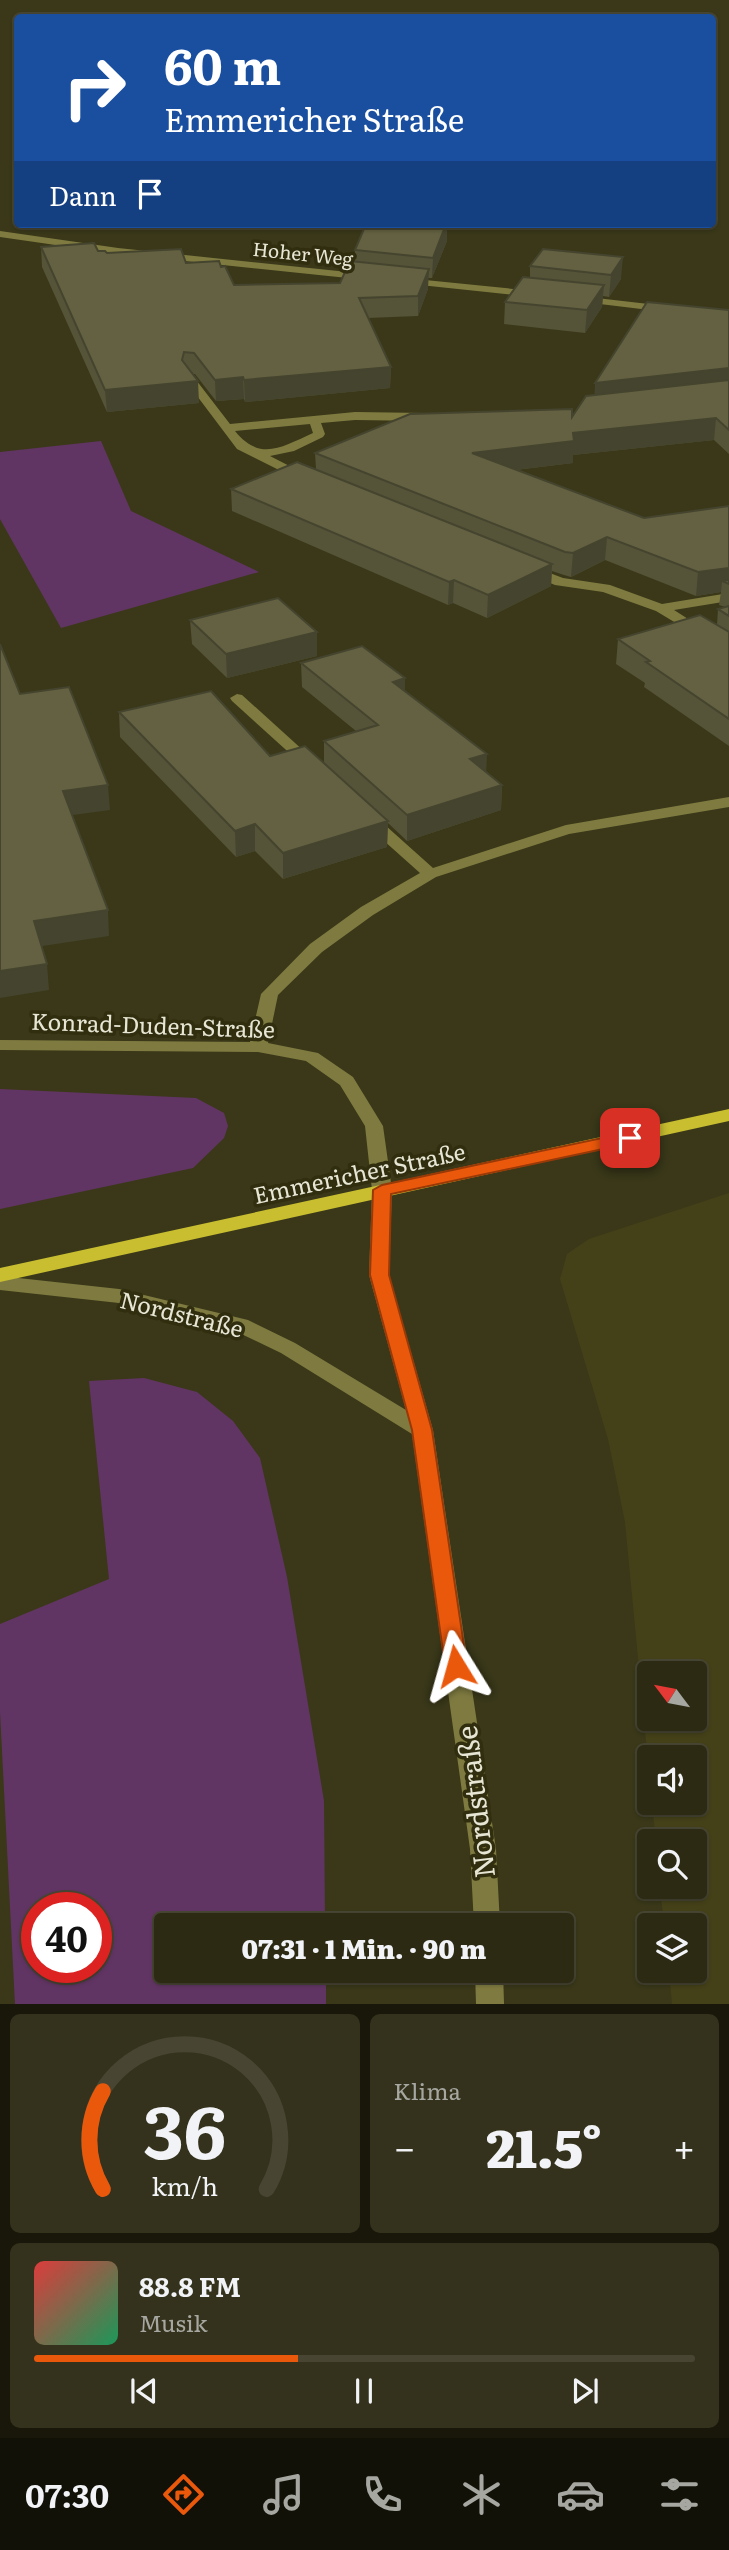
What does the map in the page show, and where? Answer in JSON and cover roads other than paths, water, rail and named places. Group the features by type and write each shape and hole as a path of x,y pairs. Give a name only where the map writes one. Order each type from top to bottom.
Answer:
{"main road":[{"name":"Emmericher Straße","path":"0,1275 729,1115"}],"street":[{"name":"Hoher Weg","path":"0,234 118,251 381,279"},
{"path":"395,280 542,295"},
{"path":"568,298 676,310"},
{"path":"189,378 241,446 272,464 317,484"},
{"path":"227,428 355,416 442,417"},
{"path":"259,456 290,448 319,434 314,420"},
{"path":"523,567 560,582 605,588 661,608 729,651"},
{"path":"661,608 729,597"},
{"path":"237,698 318,772"},
{"path":"258,1047 270,994 316,948 367,911 430,874 566,830 729,802"},
{"path":"359,809 430,874"},
{"name":"Konrad-Duden-Straße","path":"0,1045 258,1047 312,1057 347,1081 374,1126 382,1190"},
{"name":"Nordstraße","path":"382,1190 379,1275 422,1430 483,1849 486,1913"},
{"name":"Nordstraße","path":"0,1283 119,1296 241,1325 288,1348 422,1430"},
{"path":"489,1983 490,2004"}]}
